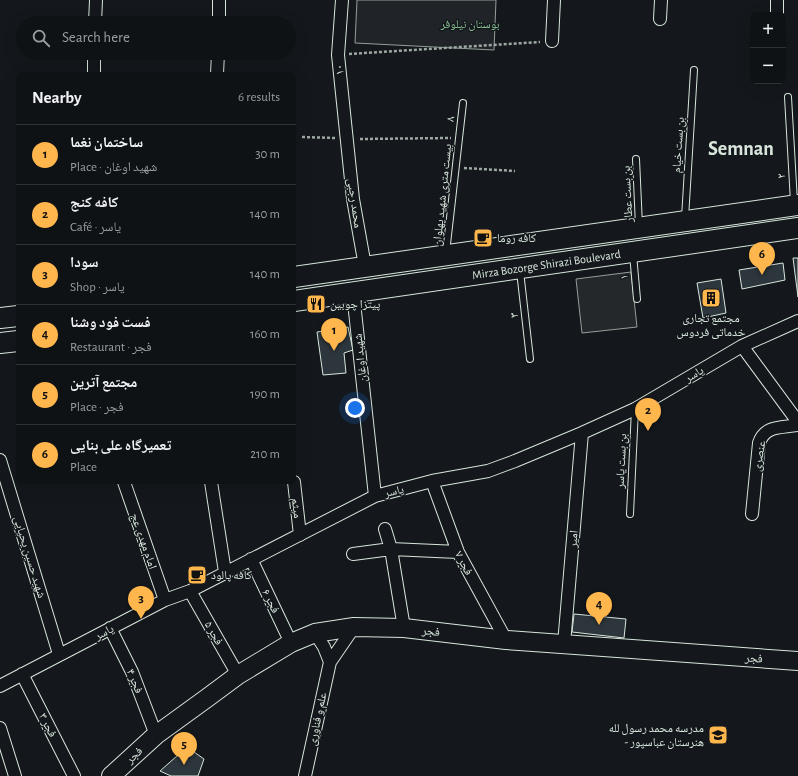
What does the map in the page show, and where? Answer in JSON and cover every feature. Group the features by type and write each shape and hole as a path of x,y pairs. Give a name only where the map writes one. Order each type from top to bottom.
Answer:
{"main road":[{"name":"Mirza Bozorge Shirazi Boulevard","path":"296,277 796,205"},
{"path":"694,220 705,242"},
{"name":"Mirza Bozorge Shirazi Boulevard","path":"296,301 798,228"},
{"path":"0,318 16,316"},
{"path":"0,343 16,341"}],"street":[{"path":"95,16 96,0"},
{"path":"219,0 219,16"},
{"name":"۱۰","path":"342,0 338,55 347,139"},
{"path":"552,41 554,0"},
{"path":"660,19 661,0"},
{"path":"777,0 777,12"},
{"path":"94,60 94,72"},
{"path":"217,72 218,60"},
{"name":"محمد رجبی","path":"347,139 353,199 365,266"},
{"name":"شهید اوغان","path":"352,293 375,496"},
{"name":"یاسر","path":"0,686 165,600 190,591 375,496 432,481 488,471 515,462 635,409 742,346 798,321"},
{"path":"742,346 798,424"},
{"name":"عنصری","path":"752,514 759,443 762,436 769,430 798,424"},
{"name":"امیر","path":"564,644 582,433"},
{"name":"شهید حسین یحیایی","path":"0,460 59,654"},
{"name":"فجر ۷","path":"432,481 458,552 506,640"},
{"name":"امام مهدی عج","path":"125,484 165,600"},
{"path":"211,484 225,572"},
{"name":"میثم","path":"294,484 300,535"},
{"path":"385,529 391,549 404,628"},
{"path":"353,554 391,549 458,552"},
{"name":"فجر ۶","path":"251,559 291,642"},
{"name":"فجر ۵","path":"190,591 238,675"},
{"path":"330,662 354,627"},
{"name":"فجر","path":"111,776 156,735 238,675 291,642 315,633 354,627 404,628 506,640 798,661"},
{"name":"فجر ۴","path":"110,628 132,672 156,735"},
{"path":"315,633 324,647 330,662"},
{"name":"علم و فناوری","path":"305,776 330,662"},
{"name":"فجر ۳","path":"22,674 74,776"},
{"path":"0,728 15,776"}],"lane":[{"name":"بن بست خیام","path":"694,70 694,220"},
{"name":"۲","path":"788,97 796,205"},
{"name":"۸","path":"459,138 463,103"},
{"name":"بیست متری شهید پهلوان","path":"446,255 459,138"},
{"name":"بن بست عطار","path":"636,159 640,228"},
{"name":"۱","path":"632,252 637,299"},
{"name":"۳","path":"520,268 530,359"},
{"name":"بن بست یاسر","path":"630,514 635,409"}],"path":[{"path":"338,55 552,41"},
{"path":"302,137 347,139 459,138"},
{"path":"456,167 515,171"}],"green space":[{"name":"بوستان نیلوفر","path":"357,0 496,0 494,50 355,43"}],"shaded area":[{"path":"631,272 637,327 582,333 576,279"}],"building":[{"path":"793,258 798,258 798,297"},
{"path":"783,263 785,280 742,289 739,270"},
{"name":"مجتمع تجاری خدماتی فردوس","path":"721,279 726,313 703,318 697,283"},
{"path":"348,327 353,350 344,353 346,373 323,375 317,332"},
{"path":"574,614 626,619 624,638 572,632"},
{"path":"187,747 204,759 198,776 171,776 160,771"}],"place":[{"name":"کافه روما","path":"483,238"},
{"name":"تعمیرگاه علی بنایی","path":"762,275"},
{"name":"مجتمع تجاری خدماتی فردوس","path":"711,298"},
{"name":"پیتزا چوبین","path":"316,304"},
{"name":"ساختمان نغما","path":"334,351"},
{"name":"کافه کنج","path":"648,431"},
{"name":"کافه پالود","path":"197,575"},
{"name":"سودا","path":"141,619"},
{"name":"فست فود وشنا","path":"599,625"},
{"name":"مدرسه محمد رسول لله - هنرستان عباسپور","path":"718,735"},
{"name":"مجتمع آترین","path":"184,765"}],"district":[{"name":"Semnan","path":"741,148"}]}
